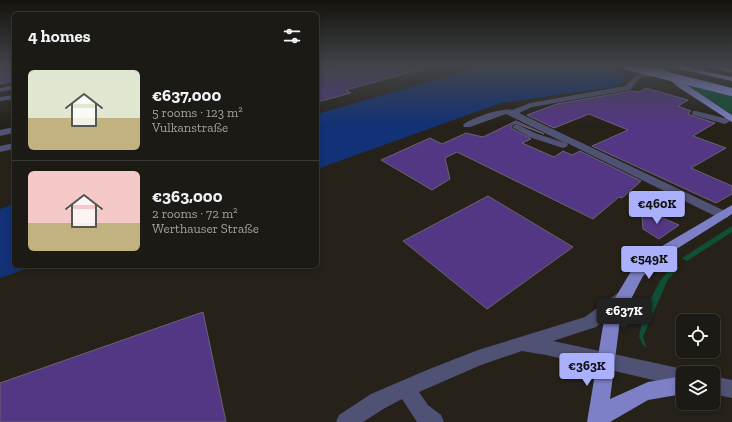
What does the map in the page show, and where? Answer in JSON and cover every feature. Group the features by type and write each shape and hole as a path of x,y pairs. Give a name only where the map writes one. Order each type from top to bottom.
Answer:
{"highway":[{"path":"707,86 732,92"}],"main road":[{"path":"682,86 731,118"},
{"path":"598,420 612,320 623,297 638,272 662,252 723,214"},
{"path":"598,420 630,398 664,386 676,385"}],"street":[{"path":"513,113 530,105 627,88 629,86"},
{"path":"0,90 12,87"},
{"path":"0,99 12,97"},
{"path":"467,125 486,117 507,111 513,113 723,214"},
{"path":"696,113 725,121 731,118"},
{"path":"516,127 532,135 575,149 723,214"},
{"path":"0,133 12,130"},
{"path":"0,149 12,146"},
{"path":"346,422 378,401 478,358 590,322 623,297"},
{"path":"518,344 546,347 676,376"},
{"path":"720,386 732,389"},
{"path":"406,388 426,417 434,422"}],"green space":[{"path":"688,86 732,94 732,114"},
{"path":"732,226 732,232 687,261 682,258"},
{"path":"674,264 679,268 668,279 643,337 647,348 642,344 639,336 645,310 660,281"}],"water":[{"path":"415,86 619,86 501,103 319,168 319,113"},
{"path":"12,205 12,268 29,268 0,278 0,209"}],"building":[{"path":"319,86 362,86 346,90 351,93 319,101"},
{"path":"646,88 688,100 678,106 691,111 688,114 715,123 693,136 726,148 691,168 732,186 732,194 716,203 592,146 628,130 589,114 554,128 527,115 557,104 631,91 639,92"},
{"path":"516,121 544,134 515,123 511,126 511,128 531,139 522,143 554,157 563,151 572,155 580,151 641,181 622,198 619,197 593,219 457,152 445,158 450,179 432,190 381,160 430,138 442,144 466,133 483,137"},
{"path":"488,196 573,247 487,309 403,241"},
{"path":"651,213 679,225 659,239 643,229 642,216"},
{"path":"203,312 226,422 0,422 0,383"}]}
